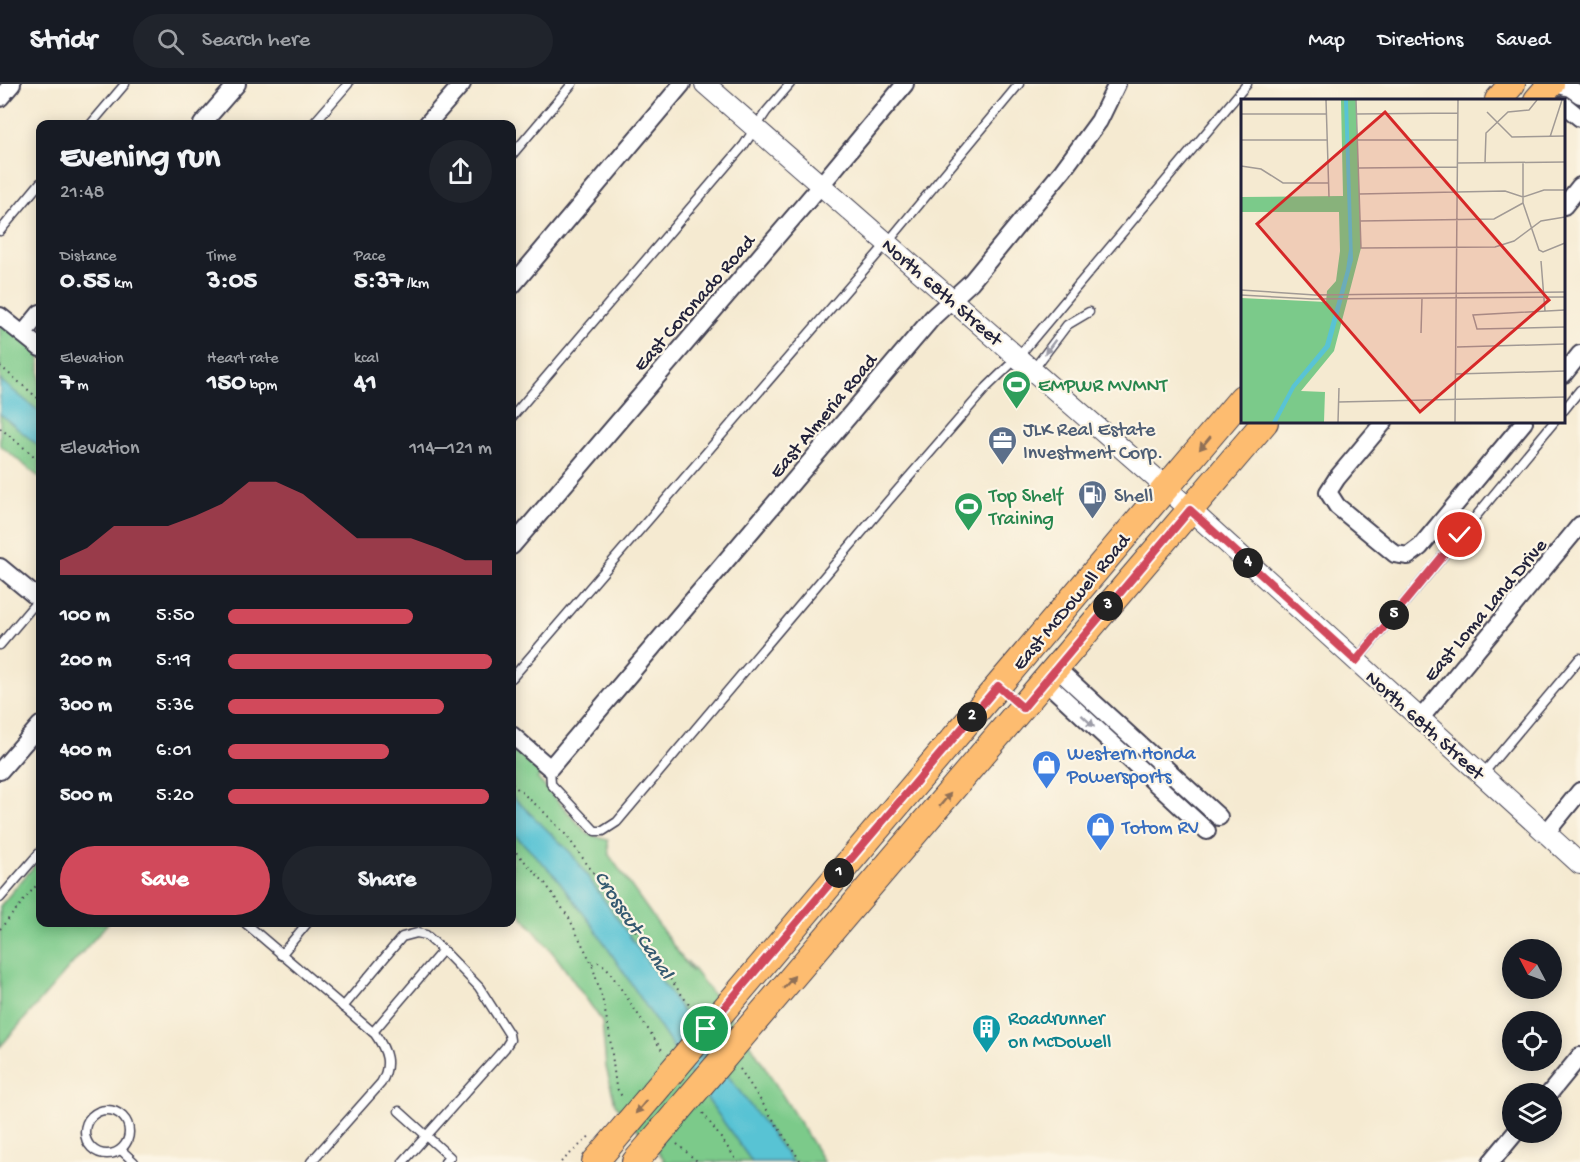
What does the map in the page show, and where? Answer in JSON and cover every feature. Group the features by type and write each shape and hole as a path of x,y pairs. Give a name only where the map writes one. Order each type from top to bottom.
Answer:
{"main road":[{"path":"1499,99 1512,84"},
{"path":"1538,99 1553,84"},
{"name":"East McDowell Road","path":"595,1162 673,1059 998,686 1241,399"},
{"name":"East McDowell Road","path":"635,1162 699,1099 1050,674 1263,423"},
{"path":"998,686 1023,708"}],"street":[{"path":"0,98 12,84"},
{"path":"206,120 237,84"},
{"path":"431,120 462,84"},
{"path":"516,281 682,84"},
{"name":"North 68th Street","path":"705,84 1167,488 1580,864"},
{"name":"East Coronado Road","path":"516,541 905,84"},
{"name":"East Almeria Road","path":"550,768 933,316 971,282 1100,121 1117,84"},
{"path":"1553,84 1570,88 1580,95"},
{"path":"1553,84 1560,99"},
{"path":"1565,107 1580,118"},
{"path":"1565,204 1580,186"},
{"path":"0,316 36,345"},
{"path":"23,334 36,318"},
{"path":"1565,372 1580,354"},
{"path":"1383,423 1328,492 1337,506 1395,554 1408,556 1420,547 1523,423"},
{"name":"East Loma Land Drive","path":"1420,719 1580,525"},
{"path":"0,567 36,596"},
{"path":"1050,674 1219,817"},
{"path":"1050,674 1207,831"},
{"path":"0,771 36,730"},
{"path":"516,738 550,768"},
{"path":"1546,833 1580,791"},
{"path":"1558,1083 1580,1056"},
{"path":"1491,1162 1507,1143"}],"lane":[{"path":"94,120 125,84"},
{"path":"316,120 348,84"},
{"path":"516,150 572,84"},
{"path":"516,412 744,145 790,84"},
{"path":"516,673 888,242 1019,84"},
{"path":"550,768 551,784 595,831 603,831 617,822 889,500 987,387 1018,357 1248,84"},
{"path":"0,231 36,188"},
{"path":"1033,370 1067,325 1089,312"},
{"path":"1565,408 1580,390"},
{"path":"1356,661 1553,423"},
{"path":"0,645 36,604"},
{"path":"1482,775 1580,658"},
{"path":"0,898 36,857"},
{"path":"252,927 281,955 373,1032 387,1054 388,1065 381,1083 311,1162"},
{"path":"281,955 304,927"},
{"path":"343,1007 402,937 417,933 426,935 479,987 510,1034 510,1040 403,1162"},
{"path":"373,1032 443,950"},
{"path":"110,1109 124,1116 130,1130 129,1138 120,1150 107,1155 93,1150 88,1145 84,1131 86,1124 95,1113 110,1109"},
{"path":"399,1111 427,1135 450,1160"},
{"path":"120,1150 134,1162"}],"path":[{"path":"0,366 36,397"},
{"path":"0,428 36,458"},
{"path":"516,787 566,835 702,1025"},
{"path":"516,852 545,883 569,918 592,964 609,1030 616,1087 619,1095 625,1100"},
{"path":"0,929 36,886"},
{"path":"592,964 599,962 607,968 673,1059"},
{"path":"730,1062 801,1162"},
{"path":"699,1099 738,1162"},
{"path":"674,1142 698,1162"}],"green space":[{"path":"0,316 36,345 36,475 0,445"},
{"path":"516,738 550,768 537,778 588,834 608,840 609,855 692,972 687,961 750,1043 824,1162 662,1162 664,1159 615,1104 606,1067 602,1021 557,958 516,909"},
{"path":"36,864 36,927 105,927 0,1047 0,906"}],"water":[{"path":"0,380 36,409 36,444 0,414"},
{"path":"516,800 571,853 792,1162 752,1162 708,1100 595,929 557,878 516,836"}],"place":[{"name":"EMPWR MVMNT","path":"1017,410"},
{"name":"JLK Real Estate Investment Corp.","path":"1002,466"},
{"name":"Shell","path":"1093,520"},
{"name":"Top Shelf Training","path":"968,532"},
{"name":"Western Honda Powersports","path":"1046,790"},
{"name":"Totom RV","path":"1101,852"},
{"name":"Roadrunner on McDowell","path":"987,1054"}],"route":[{"path":"706,1029 998,686 1023,708 1190,510 1356,661 1460,535"}],"water label":[{"name":"Crosscut Canal","path":"635,924"}]}
